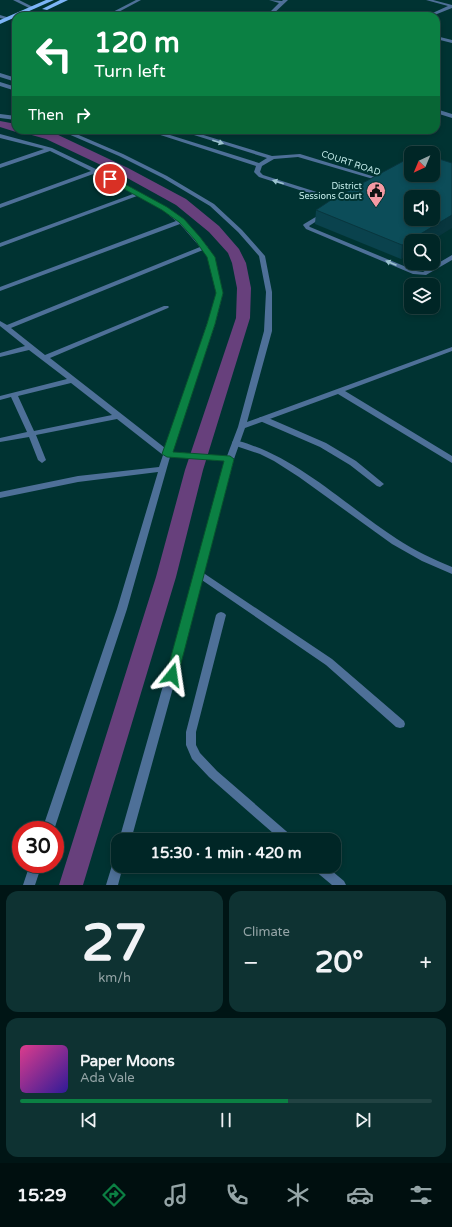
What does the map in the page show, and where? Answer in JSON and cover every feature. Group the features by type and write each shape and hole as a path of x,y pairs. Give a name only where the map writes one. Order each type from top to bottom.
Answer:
{"main road":[{"path":"24,12 48,0"},
{"path":"38,12 64,0"},
{"path":"0,22 12,17"}],"street":[{"path":"15,0 33,8"},
{"path":"115,12 139,0"},
{"path":"271,0 285,1"},
{"path":"428,0 452,6"},
{"path":"273,12 285,1"},
{"path":"438,12 452,6"},
{"path":"0,16 8,19"},
{"path":"440,38 452,42"},
{"path":"0,74 12,78"},
{"path":"0,84 12,88"},
{"path":"440,112 452,116"},
{"path":"0,116 12,118"},
{"path":"71,134 127,158 165,177 212,205 240,230 262,256 269,292 268,331 258,371 242,426 230,459 127,833"},
{"path":"161,134 259,165 257,172 261,176 342,202"},
{"name":"COURT ROAD","path":"194,134 272,158"},
{"path":"0,136 50,149 96,171 165,209 181,221 205,247 211,257 220,293 167,454 164,469 122,609 51,821"},
{"path":"0,166 50,149"},
{"name":"COURT ROAD","path":"259,165 272,158 298,155 382,181"},
{"path":"0,206 96,171"},
{"path":"382,181 389,177"},
{"name":"COURT ROAD","path":"376,184 382,181"},
{"path":"0,245 138,194"},
{"path":"336,206 348,199"},
{"path":"329,210 306,225 308,228 416,273 424,274 452,257"},
{"path":"0,289 181,221"},
{"path":"3,325 205,247"},
{"path":"44,358 166,307"},
{"path":"3,325 167,454 230,459"},
{"path":"0,355 31,347"},
{"path":"242,426 452,349"},
{"path":"0,398 73,380"},
{"path":"339,391 452,460"},
{"path":"14,395 42,460"},
{"path":"0,440 118,416"},
{"path":"263,419 323,445 353,464 380,484"},
{"path":"236,443 263,452 277,459 302,475 395,542 452,571"},
{"path":"0,495 78,479 164,469"},
{"path":"199,574 329,662 400,724"},
{"path":"221,615 191,732 191,745 196,756 213,774 281,833"},
{"path":"29,885 33,873"},
{"path":"112,885 115,873"},
{"path":"326,873 340,885"}],"building":[{"path":"440,159 452,163 452,215 440,222 440,190 404,190 404,226 434,226 420,234 404,234 404,244 402,245 316,210 331,200 404,161 404,182 440,182"}],"waterway":[{"path":"0,124 12,127"},
{"path":"42,134 50,136 124,171 181,202 197,214 214,229 234,252 239,263 244,288 243,318 194,470 166,577 71,885"}],"place":[{"name":"District Sessions Court","path":"376,208"}],"route":[{"path":"110,179 165,209 181,221 205,247 211,257 220,293 167,454 230,459 172,675"}]}
